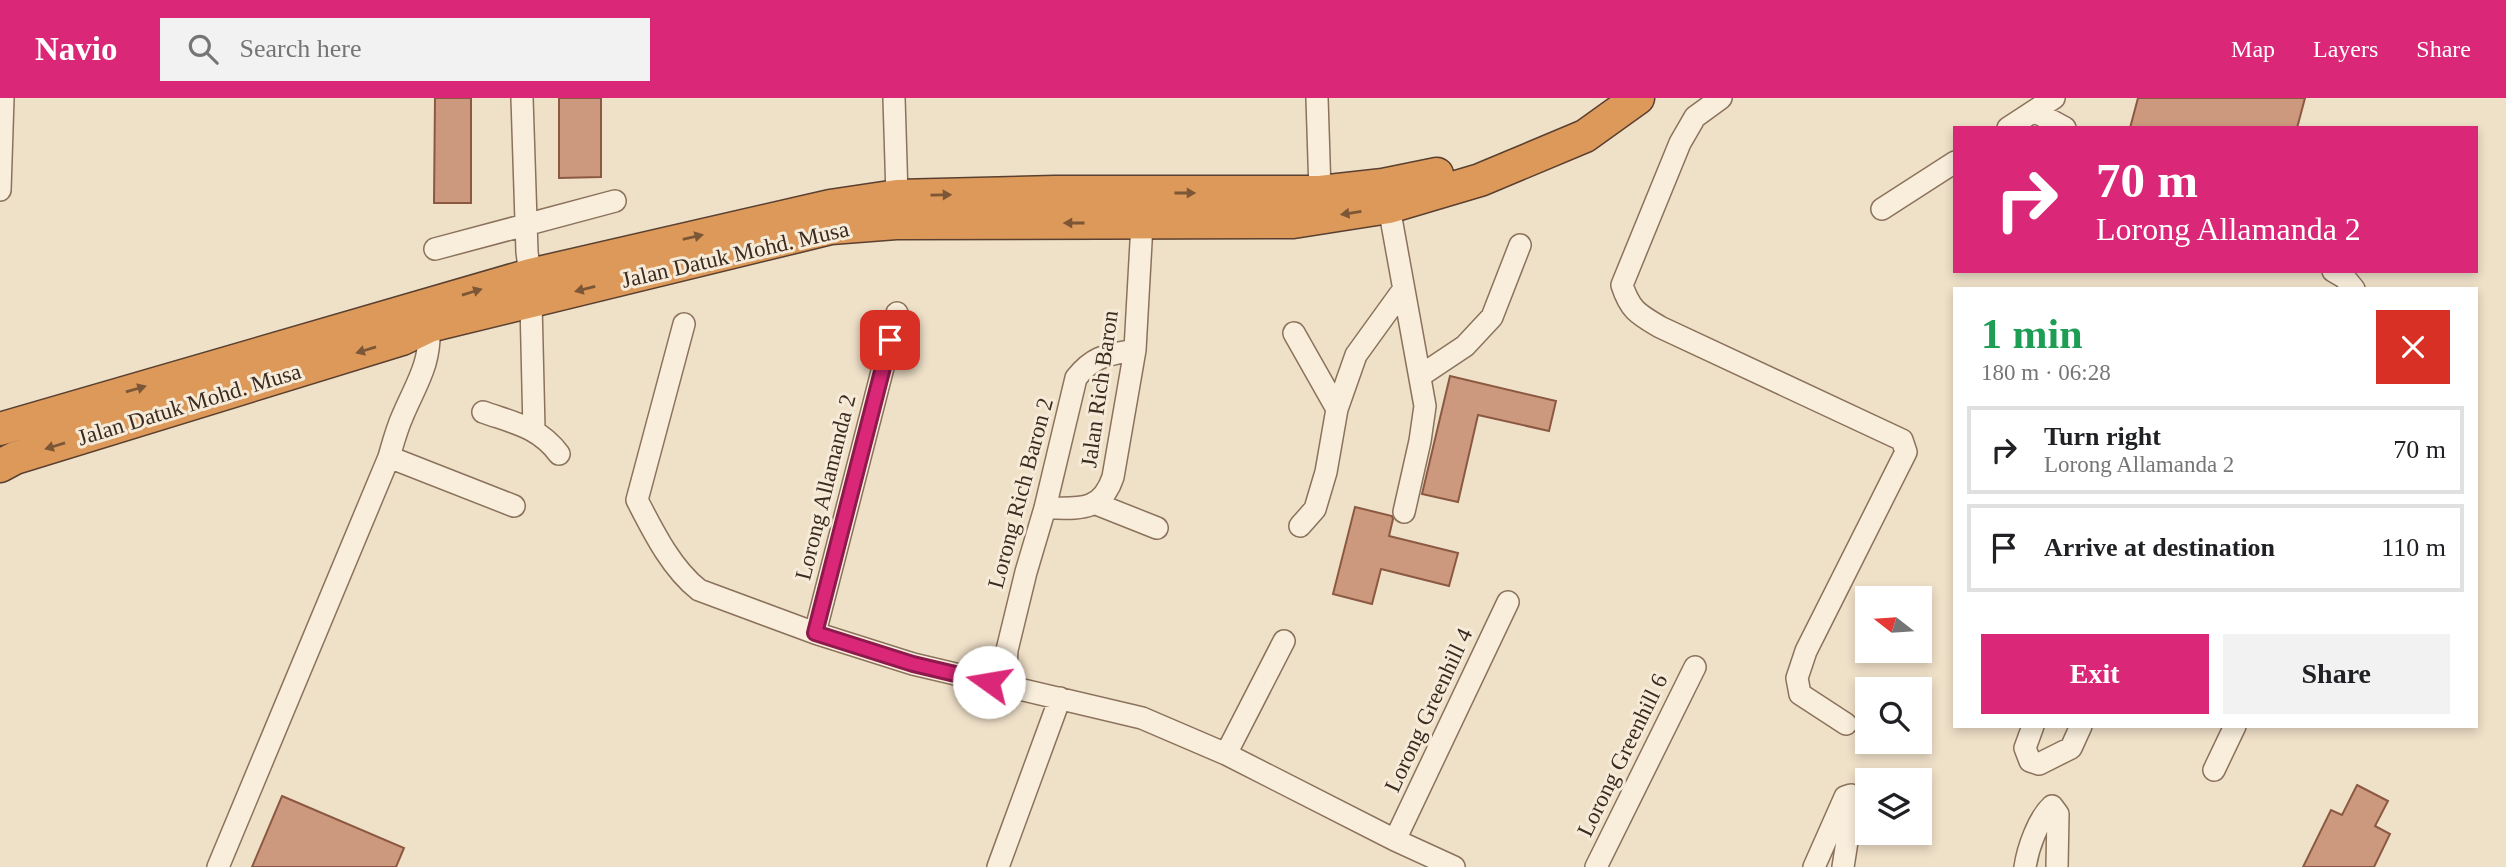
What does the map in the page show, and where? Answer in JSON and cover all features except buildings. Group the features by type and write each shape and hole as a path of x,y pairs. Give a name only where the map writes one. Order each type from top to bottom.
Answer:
{"highway":[{"name":"Jalan Datuk Mohd. Musa","path":"0,429 531,289 830,206 897,196 1055,192 1320,192 1383,185 1476,167 1570,125 1608,98"},
{"name":"Jalan Datuk Mohd. Musa","path":"0,466 15,458 402,338 531,289 831,228 897,223 1293,222 1389,207 1480,180 1585,136 1638,98"},
{"path":"1117,194 1136,207 1142,224"}],"street":[{"path":"0,190 3,98"},
{"path":"523,98 534,430"},
{"path":"894,98 897,196"},
{"path":"1317,98 1320,192"},
{"path":"1721,98 1695,117 1680,143 1622,285 1628,303 1637,313 1660,327 1902,440 1906,452 1806,651 1797,678 1800,694 1846,724"},
{"path":"2011,126 2054,98"},
{"path":"2034,111 2061,126"},
{"path":"1882,209 1953,163"},
{"path":"435,249 615,201"},
{"path":"1389,207 1425,406 1404,512"},
{"name":"Jalan Rich Baron","path":"1094,503 1100,502 1109,491 1114,477 1135,350 1142,224"},
{"path":"1420,376 1465,346 1492,317 1520,245"},
{"path":"2336,273 2352,287"},
{"path":"1300,526 1315,509 1326,472 1337,409 1356,355 1403,290"},
{"name":"Lorong Allamanda 2","path":"815,633 897,313"},
{"path":"684,324 637,500 685,579 699,590 815,633 913,664 1142,718 1226,754 1454,867"},
{"path":"218,867 389,457 403,414 426,364 430,344 429,326"},
{"path":"1294,333 1337,409"},
{"name":"Lorong Rich Baron 2","path":"1014,688 1006,667 1007,650 1076,378 1086,366 1099,357 1135,350"},
{"path":"483,412 534,430 548,439 559,454"},
{"path":"389,457 514,506"},
{"path":"1045,508 1073,508 1094,503 1157,528"},
{"name":"Lorong Greenhill 4","path":"1395,840 1508,602"},
{"path":"1226,754 1284,641"},
{"name":"Lorong Greenhill 6","path":"1596,867 1695,667"},
{"path":"998,867 1059,698"},
{"path":"2031,728 2025,748 2030,761 2039,764 2071,748 2080,728"},
{"path":"2214,770 2233,728"},
{"path":"1814,867 1845,797 1851,795 1853,804 1843,867"},
{"path":"2025,867 2027,853 2045,814 2052,806 2058,814 2057,867"}],"route":[{"path":"890,340 815,633 913,664 989,682"}]}
